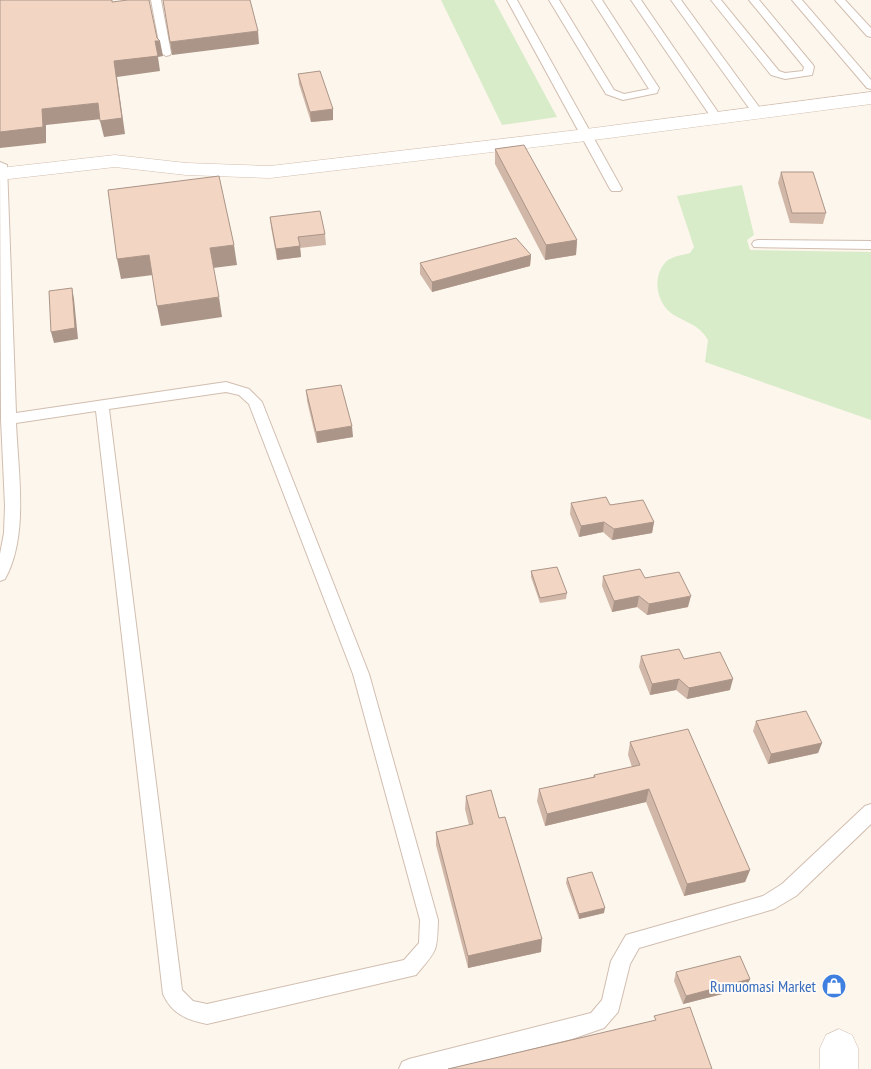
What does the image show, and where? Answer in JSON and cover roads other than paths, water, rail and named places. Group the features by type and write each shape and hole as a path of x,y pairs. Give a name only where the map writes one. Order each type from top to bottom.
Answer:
{"street":[{"path":"754,107 871,86"},
{"path":"0,170 115,161 206,170 270,172 754,107 871,98"}],"lane":[{"path":"156,0 166,53"},
{"path":"512,0 616,189"},
{"path":"554,0 610,92 623,97 653,91 654,88 597,0"},
{"path":"636,0 714,112"},
{"path":"676,0 754,107"},
{"path":"716,0 775,73 785,76 808,73 809,67 754,0"},
{"path":"798,0 871,86"},
{"path":"840,0 871,34"},
{"path":"0,170 12,506 11,537 2,568"},
{"path":"758,244 871,245"},
{"path":"8,419 102,404 226,387 244,392 255,402 362,674 429,920 428,947 409,968 207,1014 188,1010 173,994 102,404"},
{"path":"409,1069 572,1030 597,1021 612,1006 621,961 633,941 767,903 789,890 871,812"}],"place":[{"name":"Rumuomasi Market","path":"834,986"}]}
